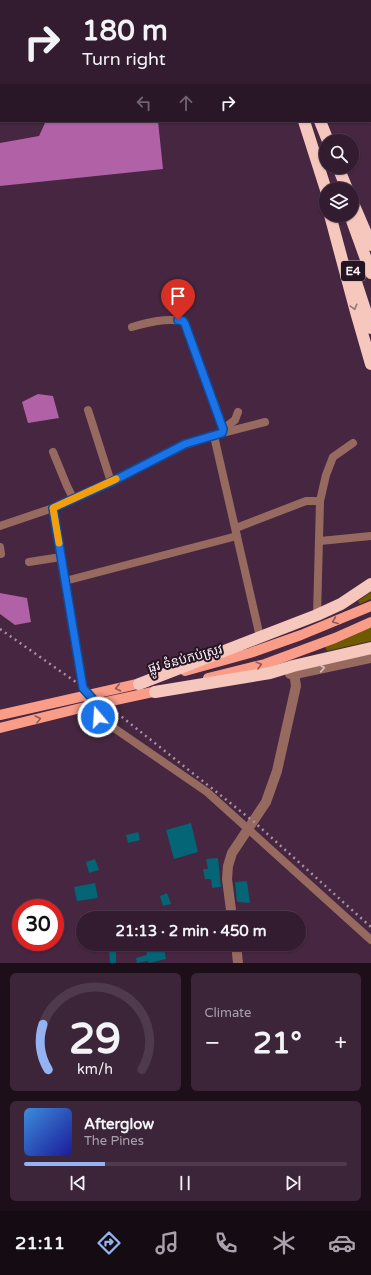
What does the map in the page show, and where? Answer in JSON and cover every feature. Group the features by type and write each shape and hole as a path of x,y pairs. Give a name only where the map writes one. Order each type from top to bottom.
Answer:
{"highway":[{"path":"304,122 323,182"},
{"path":"320,122 325,134"},
{"path":"314,154 321,182"},
{"path":"359,217 371,245"},
{"path":"332,222 371,364"},
{"name":"E4","path":"336,222 371,328"},
{"name":"E4","path":"352,222 371,273"},
{"path":"354,228 371,265"},
{"path":"139,684 317,615 341,604 371,584"},
{"path":"155,692 270,672 294,670 371,648"}],"main road":[{"name":"ផ្លូវ ទំនប់កប់ស្រូវ","path":"0,715 139,684 250,653 301,636 371,606"},
{"name":"ផ្លូវ ទំនប់កប់ស្រូវ","path":"0,728 97,704 155,692 265,664 335,638 371,622"}],"street":[{"path":"132,327 152,321 166,320 183,321 185,324 220,432 237,532 260,637"},
{"path":"88,410 111,482"},
{"path":"220,432 235,420 238,412"},
{"path":"0,526 53,508 111,482 185,444 220,432 265,422"},
{"path":"317,615 320,501 326,475 333,457 353,443"},
{"path":"53,452 73,498"},
{"path":"65,581 237,532 306,501 320,501"},
{"path":"53,508 83,688 97,704 98,717 207,792 371,940"},
{"path":"320,541 371,536"},
{"path":"29,562 61,557"},
{"path":"231,911 227,878 228,866 232,852 266,802 277,771 296,686 294,670 371,658"},
{"path":"237,951 238,963"}],"shaded area":[{"path":"158,122 163,169 0,186 0,143 39,136 45,123"},
{"path":"38,394 53,396 59,418 28,423 22,402"},
{"path":"371,592 371,599 360,604 358,601"},
{"path":"0,593 27,598 31,622 15,625 0,614"},
{"path":"371,627 371,641 327,651 325,646"}],"building":[{"path":"191,823 198,852 174,859 166,830"},
{"path":"138,832 140,840 128,843 126,835"},
{"path":"218,858 221,887 212,888 211,879 205,879 203,869 208,869 206,859"},
{"path":"95,859 99,870 89,873 86,862"},
{"path":"247,881 250,903 237,902 235,882"},
{"path":"95,883 98,898 77,901 74,887"},
{"path":"167,893 171,904 163,906 160,896"},
{"path":"109,951 116,951 116,963 110,963"},
{"path":"146,951 164,951 166,959 149,963 148,961 137,963 136,958 147,955"}],"railway":[{"path":"0,629 93,694 253,821 371,927"}],"slow traffic":[{"path":"59,543 53,508 116,479"}],"route":[{"path":"98,717 97,704 83,688 53,508 111,482 185,444 222,433 223,429 185,324 183,321 178,320"}]}
